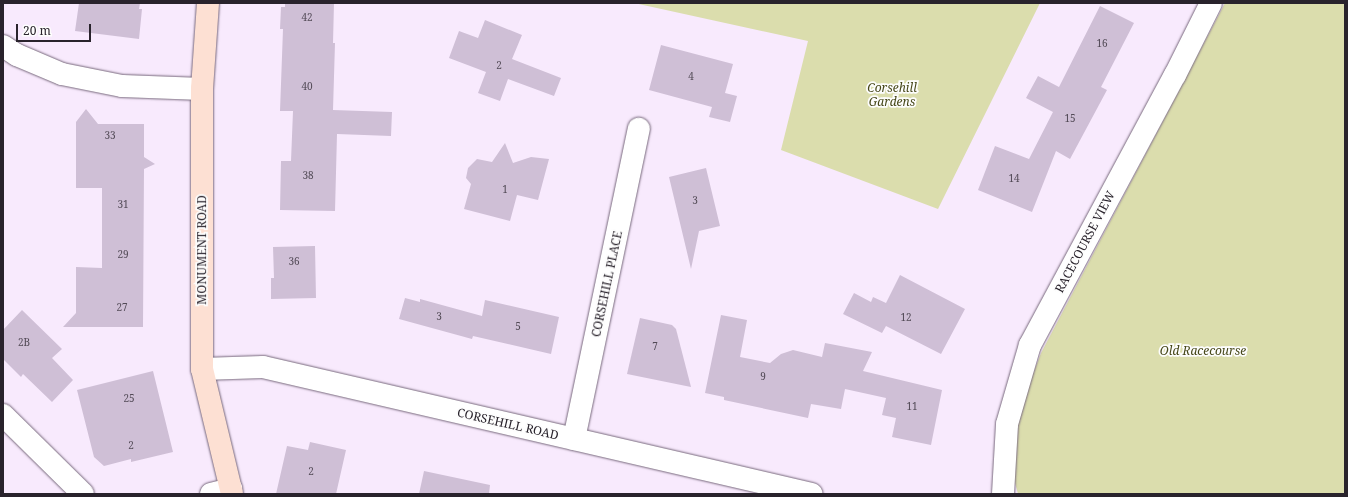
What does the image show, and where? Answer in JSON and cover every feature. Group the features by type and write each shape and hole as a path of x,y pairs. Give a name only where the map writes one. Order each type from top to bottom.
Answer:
{"main road":[{"name":"MONUMENT ROAD","path":"208,3 202,89 202,369 225,492"}],"street":[{"name":"RACECOURSE VIEW","path":"1003,494 1007,424 1030,345 1175,75 1211,3"},
{"path":"3,46 17,55 62,74 122,86 202,89"},
{"name":"CORSEHILL PLACE","path":"574,439 639,129"},
{"name":"CORSEHILL ROAD","path":"202,369 263,367 574,439 765,489 812,494"},
{"path":"3,415 84,494"}],"green space":[{"name":"Corsehill Gardens","path":"634,3 1040,3 938,209 781,150 808,41"},
{"name":"Old Racecourse","path":"1225,3 1345,3 1345,494 1018,494 1015,483 1014,454 1017,425 1027,389 1041,353"}],"building":[{"path":"79,3 140,3 139,9 142,9 139,39 75,31"},
{"path":"285,3 334,3 333,43 335,43 333,110 392,112 391,136 337,134 335,211 280,210 281,161 291,161 293,111 280,111 283,29 280,29 281,7 285,7"},
{"path":"1100,6 1134,23 1101,87 1107,90 1070,159 1056,151 1032,212 978,190 995,146 1029,159 1053,112 1026,98 1038,76 1059,87"},
{"path":"485,20 522,35 512,59 561,78 554,96 508,79 500,101 478,93 486,72 449,58 459,31 478,38"},
{"path":"661,45 733,64 725,93 737,96 730,122 709,117 712,107 649,90"},
{"path":"86,109 98,124 144,124 144,157 155,164 144,169 143,327 63,327 76,313 76,267 102,268 102,188 76,188 76,122"},
{"path":"505,143 513,163 531,157 549,159 538,200 517,195 510,221 464,209 471,184 466,178 468,168 477,159 492,162"},
{"path":"706,168 720,226 699,231 691,269 669,177"},
{"path":"315,246 316,298 271,299 271,278 274,278 273,247"},
{"path":"900,275 965,309 941,354 886,326 882,333 843,314 854,293 871,302 873,297 886,303"},
{"path":"405,298 420,302 420,299 482,316 485,300 559,317 551,354 473,336 472,339 399,319"},
{"path":"22,310 62,349 52,358 73,380 52,402 23,374 21,377 3,359 3,330"},
{"path":"721,315 747,320 740,357 770,363 781,354 793,350 822,357 825,343 872,352 863,371 942,390 931,445 892,437 896,418 882,415 886,398 845,389 841,409 811,404 808,418 724,400 724,397 705,393"},
{"path":"640,318 672,325 676,329 691,387 627,374"},
{"path":"153,371 173,452 131,462 131,459 104,466 94,457 77,390"},
{"path":"310,442 346,450 336,494 276,494 287,446 308,450"},
{"path":"424,471 490,485 489,494 419,494"}]}
